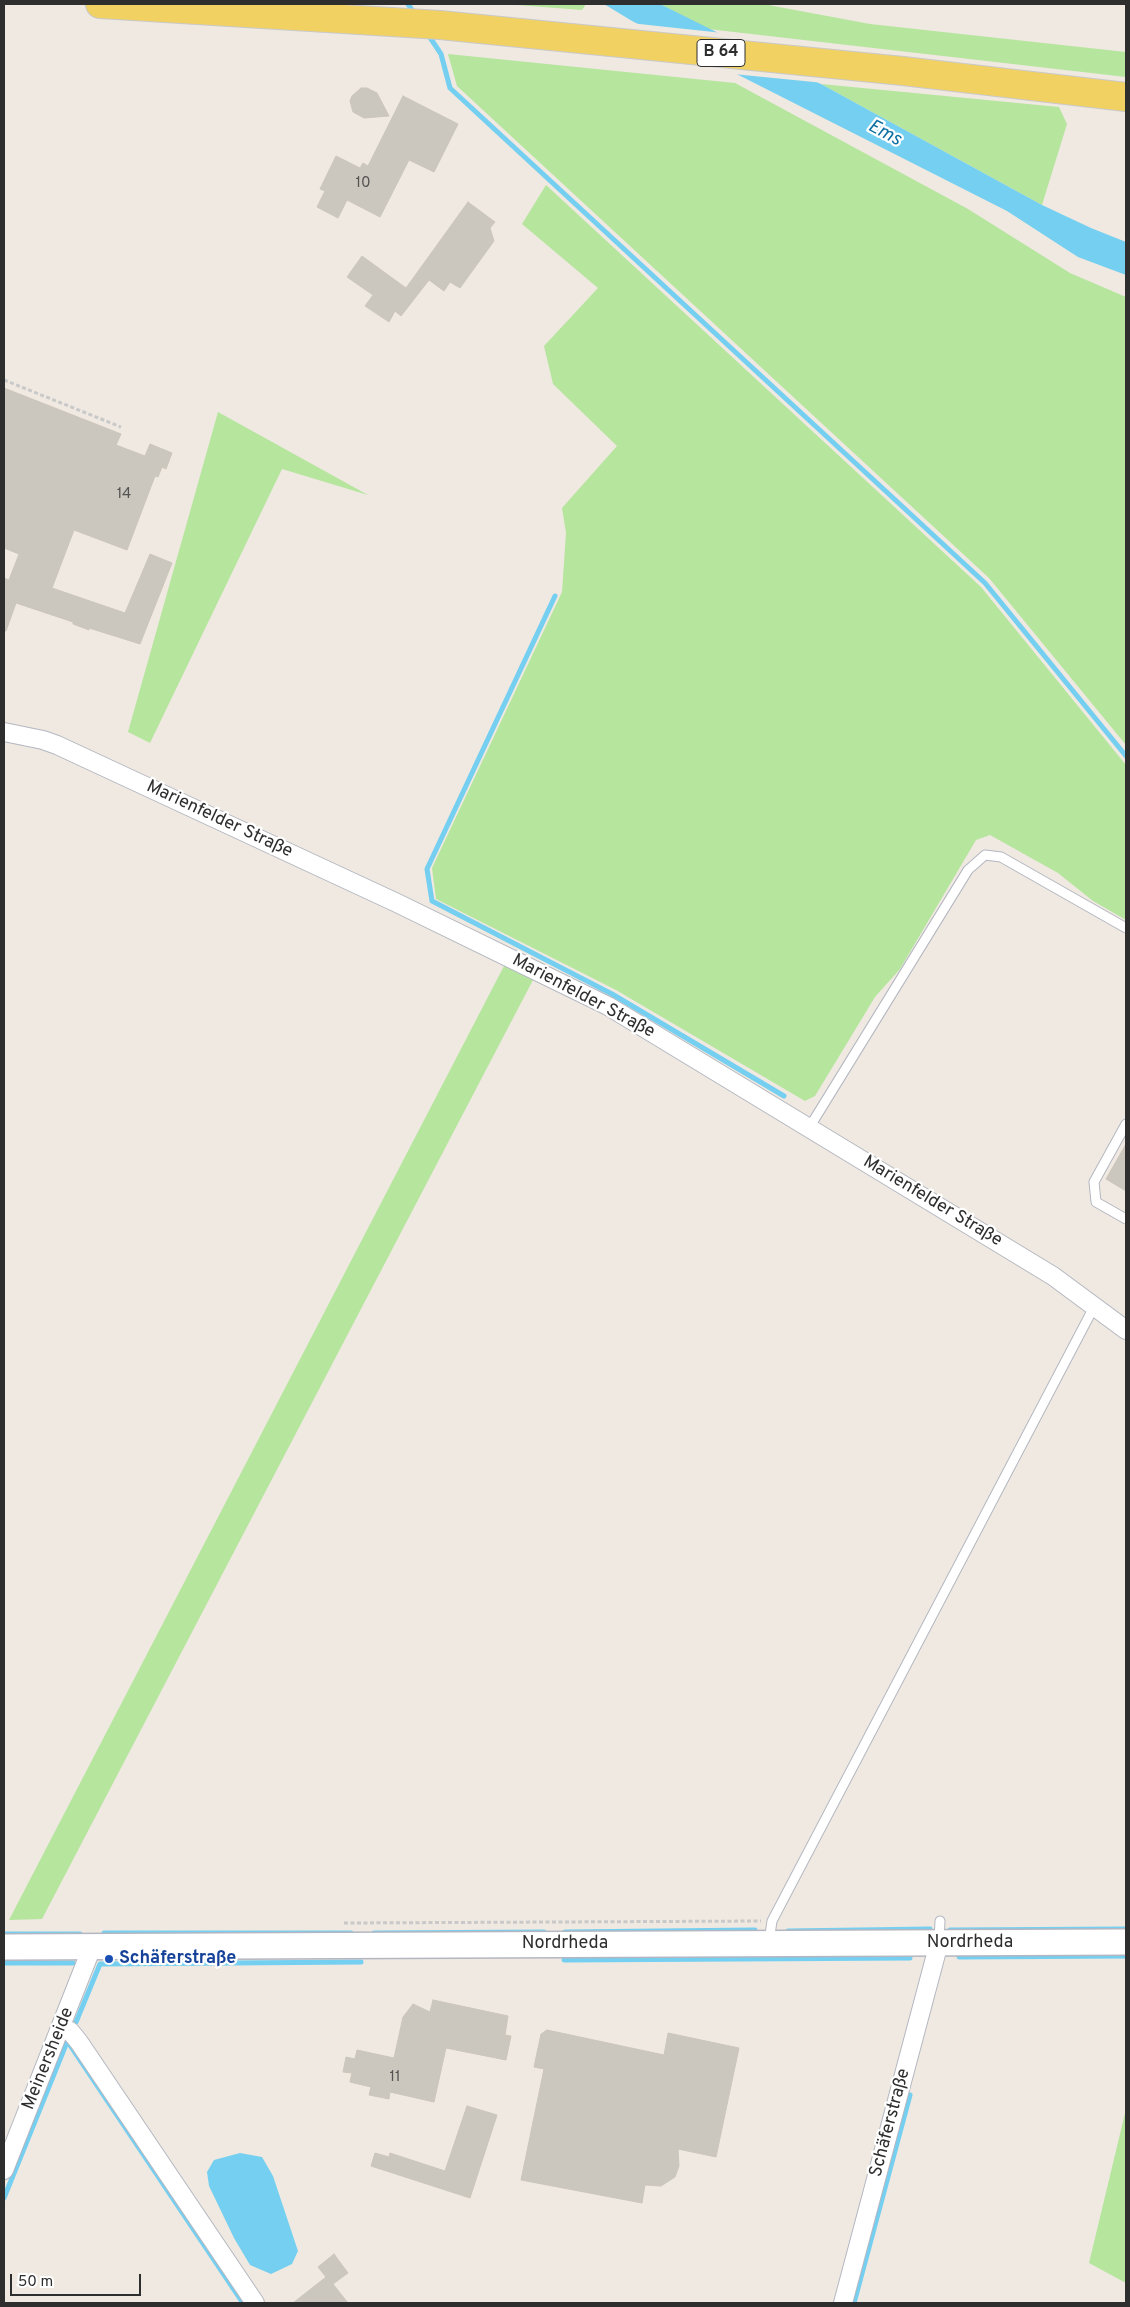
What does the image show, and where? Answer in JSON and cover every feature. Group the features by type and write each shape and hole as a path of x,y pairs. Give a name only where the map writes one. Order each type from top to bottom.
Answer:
{"main road":[{"name":"B 64","path":"100,4 389,21 540,34 904,71 1126,97"},
{"name":"Nordrheda","path":"4,1947 769,1942 939,1932 1126,1942"}],"street":[{"name":"Marienfelder Straße","path":"4,732 43,740 57,745 397,902 608,1006 1053,1276 1096,1305 1126,1330"},
{"name":"Schäferstraße","path":"843,2303 939,1932"},
{"name":"Meinersheide","path":"4,2170 92,1947"},
{"path":"62,2027 70,2031 79,2042 255,2303"}],"lane":[{"path":"809,1128 968,870 985,855 1001,857 1126,928"},
{"path":"1126,1124 1094,1182 1096,1202 1126,1219"},
{"path":"769,1942 772,1921 1096,1305"}],"path":[{"path":"4,380 121,427"}],"green space":[{"path":"504,4 586,4 582,10"},
{"path":"660,4 763,4 870,24 1126,52 1126,77 708,29"},
{"path":"448,54 735,83 968,209 1070,273 1126,297 1126,745 989,578 457,86"},
{"path":"821,84 1059,107 1067,124 1042,205"},
{"path":"546,185 981,587 1126,765 1126,920 1093,901 1058,873 990,835 976,840 900,969 875,997 815,1096 805,1101 616,990 436,899 432,868 562,592 566,533 562,508 617,446 553,384 544,346 598,288 522,224"},
{"path":"218,412 368,495 282,469 150,743 128,732"},
{"path":"504,966 533,980 42,1919 9,1920"},
{"path":"1126,2109 1126,2283 1089,2263"}],"water":[{"name":"Ems","path":"604,4 660,4 821,84 1042,205 1126,242 1126,275 1078,257 1007,211 632,21"},
{"path":"240,2153 262,2157 273,2176 298,2251 292,2264 271,2274 250,2265 234,2238 209,2186 207,2172 214,2160"}],"pier":[{"path":"630,23 723,33 824,83 733,74"}],"building":[{"path":"361,88 367,88 377,93 389,116 364,118 353,112 350,101 352,96"},
{"path":"403,96 458,124 434,172 409,160 380,217 347,200 338,218 317,207 325,191 320,189 336,156 360,168 363,163 368,166"},
{"path":"468,202 495,222 490,228 494,241 460,288 450,282 444,291 429,280 401,316 395,311 389,322 365,306 373,295 347,277 362,256 406,288"},
{"path":"4,388 121,434 116,445 145,456 150,444 172,453 166,469 162,467 158,477 155,476 127,550 74,530 52,588 125,613 150,554 172,563 140,644 89,628 89,630 73,624 73,622 16,603 6,631 4,631 4,578 9,580 19,554 4,548"},
{"path":"1126,1144 1126,1191 1106,1179"},
{"path":"433,2000 508,2016 505,2035 511,2036 506,2060 446,2048 434,2102 390,2092 389,2099 369,2095 371,2087 350,2082 352,2073 343,2072 346,2057 355,2059 357,2050 394,2058 403,2017 413,2004 430,2012"},
{"path":"547,2030 664,2055 668,2033 739,2048 716,2157 678,2149 679,2166 675,2177 661,2186 645,2185 642,2203 521,2180 544,2069 534,2067 541,2034"},
{"path":"467,2106 497,2115 470,2198 371,2166 375,2153 389,2157 390,2153 445,2171"},
{"path":"334,2254 348,2273 333,2284 348,2303 293,2303 326,2277 318,2267"}],"waterway":[{"path":"408,4 414,13"},
{"path":"427,33 441,54 450,88 985,583 1126,756"},
{"path":"555,596 427,869 432,901 612,994 784,1096"},
{"path":"788,1931 930,1929"},
{"path":"950,1930 1126,1929"},
{"path":"565,1932 755,1930"},
{"path":"374,1933 544,1932"},
{"path":"104,1933 351,1933"},
{"path":"4,1934 80,1934"},
{"path":"959,1957 1126,1956"},
{"path":"564,1960 910,1958"},
{"path":"76,2022 100,1964 361,1962"},
{"path":"4,1963 73,1963"},
{"path":"4,2198 67,2042"},
{"path":"66,2043 70,2045 243,2303"},
{"path":"854,2303 910,2095"}],"place":[{"name":"Schäferstraße","path":"109,1959"}]}
